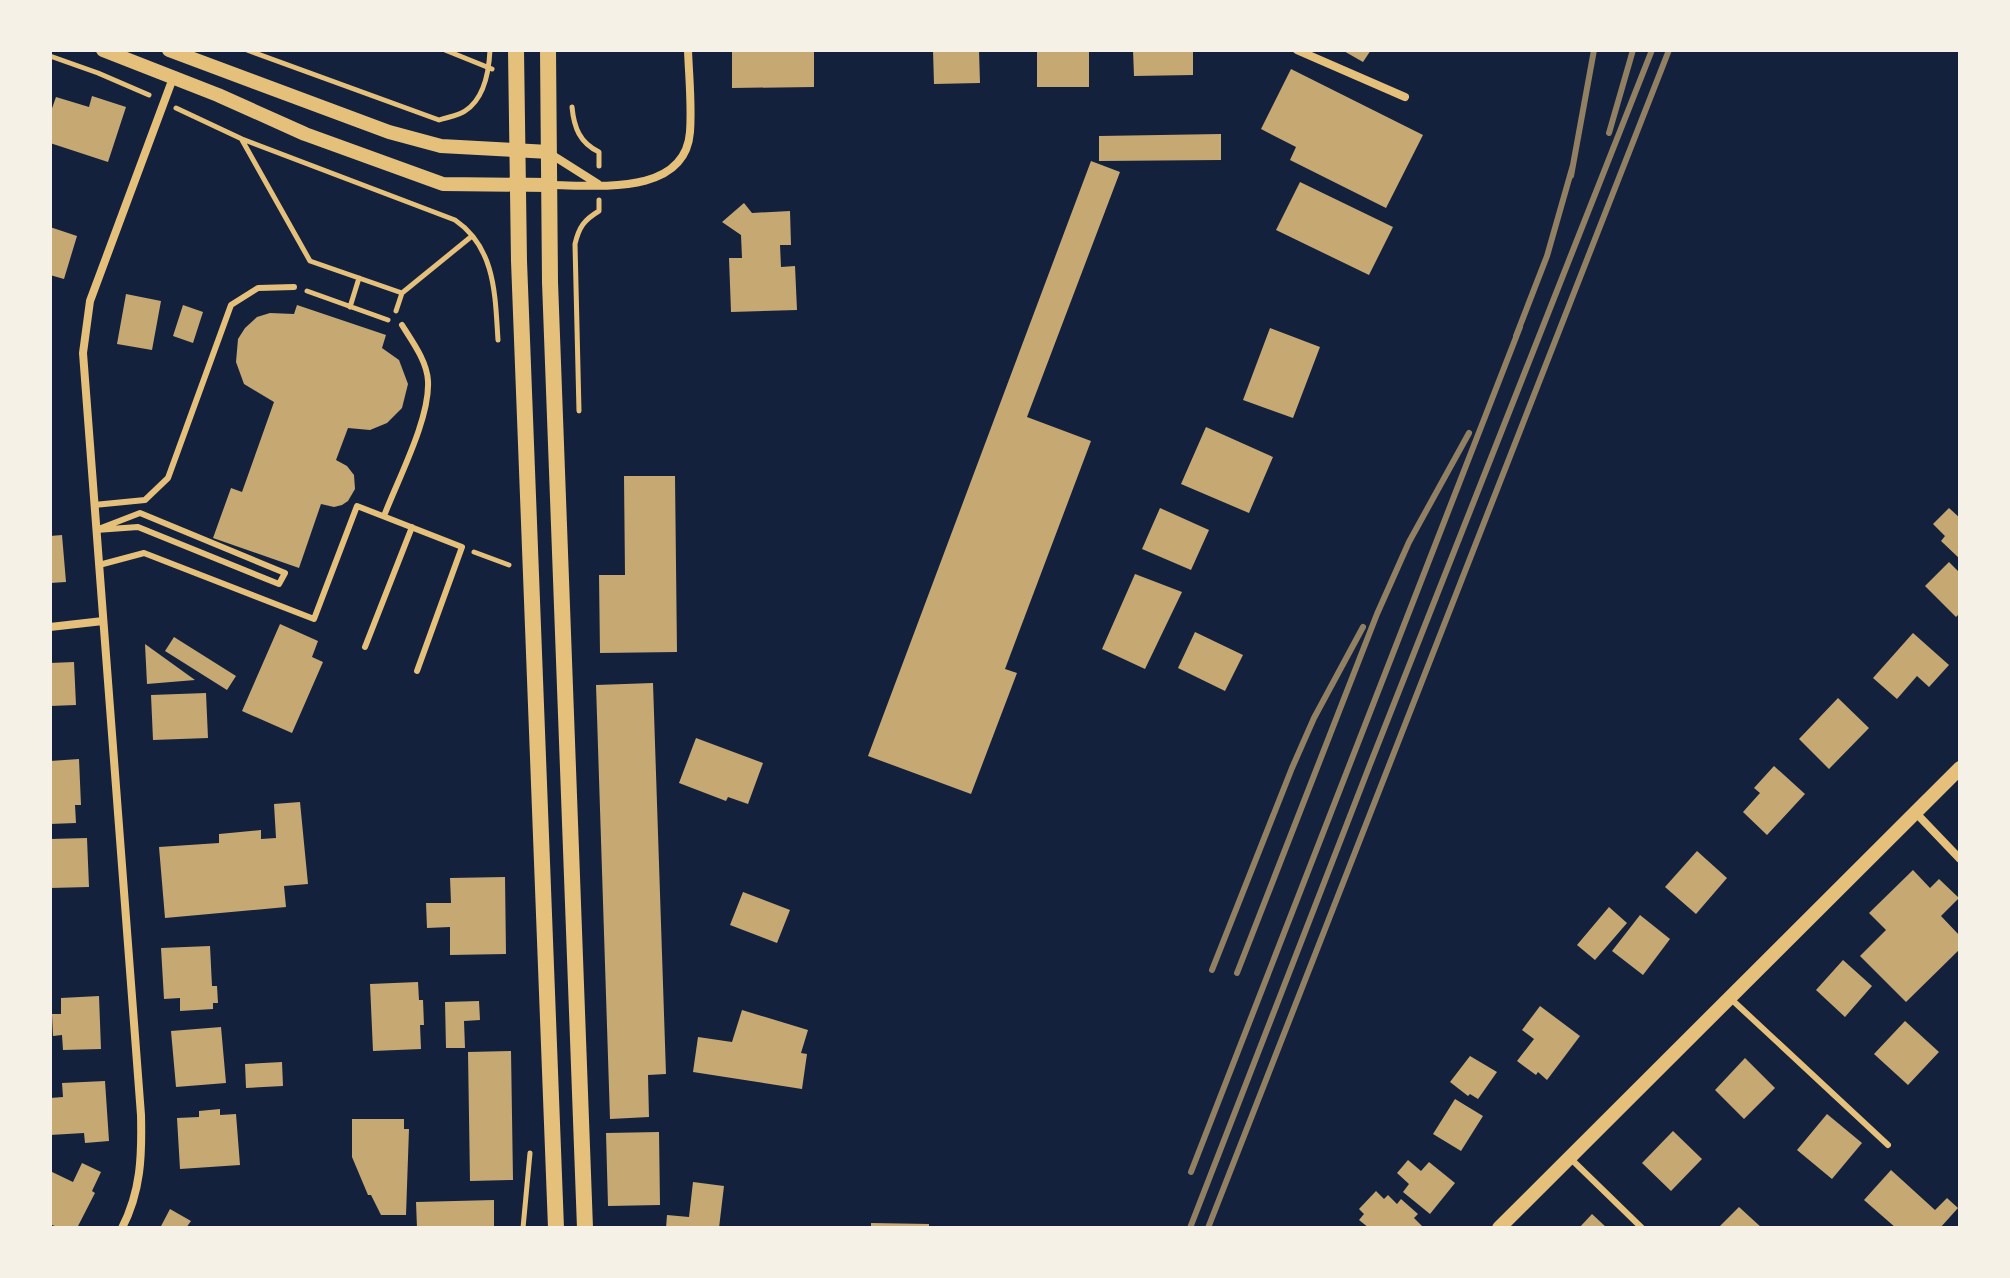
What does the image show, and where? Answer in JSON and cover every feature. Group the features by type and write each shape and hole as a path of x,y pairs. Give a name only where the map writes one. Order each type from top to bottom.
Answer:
{"main road":[{"path":"516,50 519,261 556,1228"},
{"path":"548,50 550,282 585,1228"}],"street":[{"path":"103,50 218,95 305,134 443,184 518,185 598,185 652,180 681,161 690,134 688,50"},
{"path":"169,50 389,132 441,146 549,152 598,185"},
{"path":"1297,50 1405,97"},
{"path":"122,1228 138,1191 142,1155 141,1115 83,353 90,301 173,78"},
{"path":"50,627 103,621"},
{"path":"1499,1228 1960,768"},
{"path":"1915,812 1960,859"}],"lane":[{"path":"94,505 145,500 168,478 231,305 258,288 294,287"},
{"path":"384,516 425,410 428,379 402,325"},
{"path":"99,565 144,553 314,619 357,506 462,547 417,671"},
{"path":"140,513 285,573 279,584 138,527 96,530 140,513"},
{"path":"365,647 412,527"},
{"path":"1730,998 1888,1145"},
{"path":"1570,1158 1642,1228"}],"path":[{"path":"247,50 439,120 464,112 477,101 489,69 490,50"},
{"path":"445,50 489,69"},
{"path":"50,56 149,95"},
{"path":"572,100 580,138 599,152"},
{"path":"177,108 242,139 443,217"},
{"path":"242,139 310,261 402,293 472,236"},
{"path":"350,307 359,278"},
{"path":"294,287 402,325"},
{"path":"462,547 509,565"}],"building":[{"path":"732,50 814,50 814,87 732,88"},
{"path":"933,50 979,50 980,83 934,84"},
{"path":"1037,50 1089,50 1089,87 1037,87"},
{"path":"1133,50 1193,50 1193,75 1134,76"},
{"path":"1342,50 1371,50 1363,62"},
{"path":"1291,69 1423,135 1386,208 1290,160 1296,147 1261,129"},
{"path":"92,96 126,107 108,162 50,143 50,114 56,97 89,107"},
{"path":"1221,134 1221,160 1099,161 1099,136"},
{"path":"1091,161 1120,172 1027,417 1091,441 1005,669 1017,673 971,794 868,756"},
{"path":"1300,182 1393,227 1369,275 1276,230"},
{"path":"744,203 752,213 790,211 791,245 780,245 781,267 795,266 797,310 731,312 729,258 742,258 741,235 722,222"},
{"path":"50,227 77,236 64,279 50,275"},
{"path":"126,294 161,301 152,350 117,344"},
{"path":"183,305 203,312 193,343 173,336"},
{"path":"297,305 386,335 382,348 399,360 408,384 402,408 387,423 370,430 348,428 336,460 347,466 354,475 355,489 342,505 321,504 299,568 213,538 231,488 242,492 274,402 244,384 236,362 238,339 257,317 270,313 294,314"},
{"path":"1270,328 1320,347 1293,418 1243,400"},
{"path":"1206,427 1273,457 1249,513 1181,484"},
{"path":"624,476 675,476 677,652 600,653 599,575 625,575"},
{"path":"1160,508 1209,530 1191,570 1142,549"},
{"path":"1949,508 1960,518 1960,559 1941,541 1945,536 1933,524"},
{"path":"62,535 66,582 50,583 50,536"},
{"path":"1949,562 1960,573 1960,613 1956,617 1925,586"},
{"path":"1135,574 1182,592 1145,669 1102,649"},
{"path":"280,624 318,641 312,657 323,662 292,733 242,711"},
{"path":"1195,632 1243,655 1225,691 1178,668"},
{"path":"1913,633 1949,665 1929,687 1917,676 1897,699 1873,678"},
{"path":"174,637 236,676 227,690 165,651"},
{"path":"145,644 195,680 147,684"},
{"path":"74,662 76,705 50,706 50,663"},
{"path":"653,683 666,1074 648,1075 649,1117 610,1119 596,685"},
{"path":"206,693 208,738 153,740 151,695"},
{"path":"1838,698 1869,728 1829,769 1799,739"},
{"path":"696,738 763,763 748,804 728,797 726,801 679,783"},
{"path":"79,759 81,805 75,805 76,823 50,824 50,761"},
{"path":"1774,766 1805,794 1767,835 1743,812 1760,793 1754,788"},
{"path":"300,802 308,884 284,886 286,907 165,918 159,847 219,843 219,834 261,830 261,839 276,838 274,804"},
{"path":"87,838 89,887 50,888 50,839"},
{"path":"1697,851 1727,878 1696,914 1665,887"},
{"path":"1913,870 1930,888 1939,879 1959,898 1941,916 1960,936 1960,949 1906,1002 1860,956 1886,930 1869,913"},
{"path":"505,877 506,954 450,955 450,927 427,928 426,903 451,903 450,878"},
{"path":"743,892 790,910 777,943 730,925"},
{"path":"1609,907 1627,923 1595,960 1577,945"},
{"path":"1640,915 1670,939 1643,975 1612,951"},
{"path":"210,946 212,986 217,986 218,1003 213,1003 213,1009 180,1011 180,998 164,999 161,948"},
{"path":"1843,960 1872,986 1845,1017 1816,990"},
{"path":"418,982 419,1000 423,1000 421,1049 373,1051 370,984"},
{"path":"99,996 101,1049 63,1050 62,1035 53,1036 52,1014 61,1014 61,998"},
{"path":"479,1001 480,1020 464,1021 465,1048 446,1048 445,1002"},
{"path":"1540,1006 1580,1036 1547,1080 1517,1061 1534,1039 1522,1030"},
{"path":"742,1010 808,1030 801,1053 807,1054 802,1089 693,1072 698,1037 732,1042"},
{"path":"1905,1021 1939,1052 1908,1085 1874,1054"},
{"path":"221,1027 226,1083 176,1087 171,1031"},
{"path":"511,1051 513,1180 470,1181 468,1052"},
{"path":"1470,1056 1497,1072 1478,1099 1470,1094 1468,1096 1450,1082"},
{"path":"1745,1058 1775,1088 1744,1119 1715,1090"},
{"path":"282,1062 283,1086 246,1088 245,1064"},
{"path":"105,1081 109,1141 85,1143 84,1133 50,1135 50,1098 63,1097 62,1083"},
{"path":"1455,1099 1483,1116 1461,1151 1433,1134"},
{"path":"220,1109 220,1115 236,1114 240,1165 180,1169 177,1118 199,1117 199,1111"},
{"path":"1827,1114 1862,1143 1832,1179 1797,1150"},
{"path":"352,1119 404,1119 404,1129 409,1129 406,1215 381,1215 371,1195 368,1195 352,1157"},
{"path":"1673,1131 1702,1159 1671,1191 1642,1163"},
{"path":"659,1132 660,1205 608,1206 606,1133"},
{"path":"1408,1160 1421,1171 1429,1162 1455,1183 1430,1214 1403,1192 1409,1184 1397,1173"},
{"path":"82,1163 101,1172 92,1191 95,1193 77,1228 59,1228 50,1224 50,1171 73,1182"},
{"path":"1891,1170 1935,1210 1947,1198 1958,1208 1940,1228 1896,1228 1864,1200"},
{"path":"693,1182 724,1186 719,1228 666,1228 667,1215 689,1217"},
{"path":"1376,1191 1384,1199 1388,1195 1397,1204 1401,1199 1418,1214 1414,1218 1422,1226 1369,1228 1359,1220 1364,1214 1359,1209"},
{"path":"494,1200 494,1228 417,1228 416,1202"},
{"path":"1739,1207 1762,1228 1718,1228"},
{"path":"170,1209 191,1221 186,1228 160,1228"},
{"path":"1592,1214 1607,1228 1579,1228"},
{"path":"871,1223 929,1224 929,1228 871,1228"}],"railway":[{"path":"1571,176 1594,50"},
{"path":"1609,133 1633,50"},
{"path":"1190,1228 1652,50"},
{"path":"1208,1228 1669,50"},
{"path":"1516,336 1547,256 1573,165"},
{"path":"1191,1172 1520,327"},
{"path":"1237,973 1377,614 1409,542 1469,433"},
{"path":"1212,970 1314,718 1363,627"}]}
